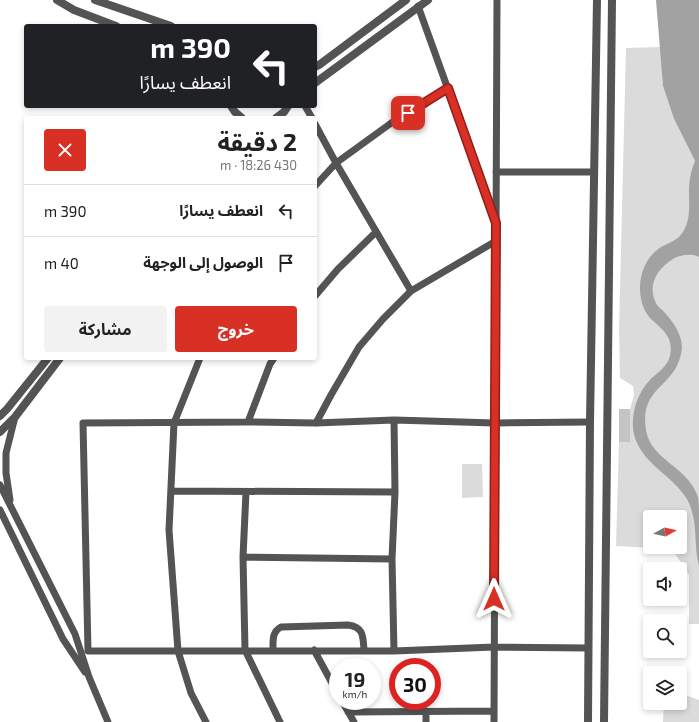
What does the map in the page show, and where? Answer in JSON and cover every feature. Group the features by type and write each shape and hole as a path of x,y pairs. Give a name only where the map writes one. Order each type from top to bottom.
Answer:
{"street":[{"path":"57,0 74,10 111,24"},
{"path":"95,0 165,24"},
{"path":"317,66 406,0"},
{"path":"317,82 428,0"},
{"path":"494,722 496,0"},
{"path":"588,722 590,422 597,0"},
{"path":"604,722 612,0"},
{"path":"418,6 496,223"},
{"path":"317,184 336,163 394,121 448,88"},
{"path":"279,116 287,108"},
{"path":"317,128 411,291"},
{"path":"496,172 594,172"},
{"path":"317,294 338,269 376,232"},
{"path":"316,424 359,347 383,319 411,291 496,241"},
{"path":"0,416 7,410 46,360"},
{"path":"0,432 15,417 58,360"},
{"path":"199,360 174,423 169,530 178,651 191,693 206,722"},
{"path":"248,422 273,360"},
{"path":"11,506 6,473 6,453 15,417"},
{"path":"89,677 84,651 83,423 248,422 316,424 394,420 495,423 590,422"},
{"path":"394,420 395,492 392,559 394,651"},
{"path":"0,485 77,641 84,651"},
{"path":"171,491 395,492"},
{"path":"246,492 244,557 245,650 280,722"},
{"path":"0,510 67,645 89,677 108,722"},
{"path":"244,557 392,559"},
{"path":"273,650 274,634 277,629 281,627 348,625 354,626 360,630 364,650"},
{"path":"67,645 77,641"},
{"path":"84,651 394,651 494,647 588,648"},
{"path":"314,650 329,678"},
{"path":"348,712 494,711"},
{"path":"348,712 354,722"},
{"path":"426,712 426,722"}],"shaded area":[{"path":"656,0 699,0 699,257 689,255 676,258 662,268 655,279 653,285 654,298 657,305 676,327 682,343 682,348 677,365 672,374 652,396 645,416 646,430 649,440 662,456 686,477 693,486 698,497 699,566 693,516 687,499 674,483 645,456 639,448 633,431 633,415 640,393 669,360 671,349 669,339 666,334 648,316 644,309 640,292 641,276 645,265 652,255 661,247 679,237 686,227 689,212 690,179 695,161 674,119 663,86"},
{"path":"661,47 663,86 674,119 695,161 699,164 699,624 689,624 689,575 687,572 687,562 680,562 675,554 687,554 687,510 643,510 643,547 616,546 619,442 630,441 630,409 634,395 633,386 620,378 619,330 626,48"},
{"path":"462,464 482,464 483,497 462,498"},
{"path":"687,696 699,700 699,722 663,722 664,710 687,710"}],"building":[{"path":"619,409 630,409 630,442 619,442"}],"route":[{"path":"408,113 448,88 496,223 494,599"}]}
